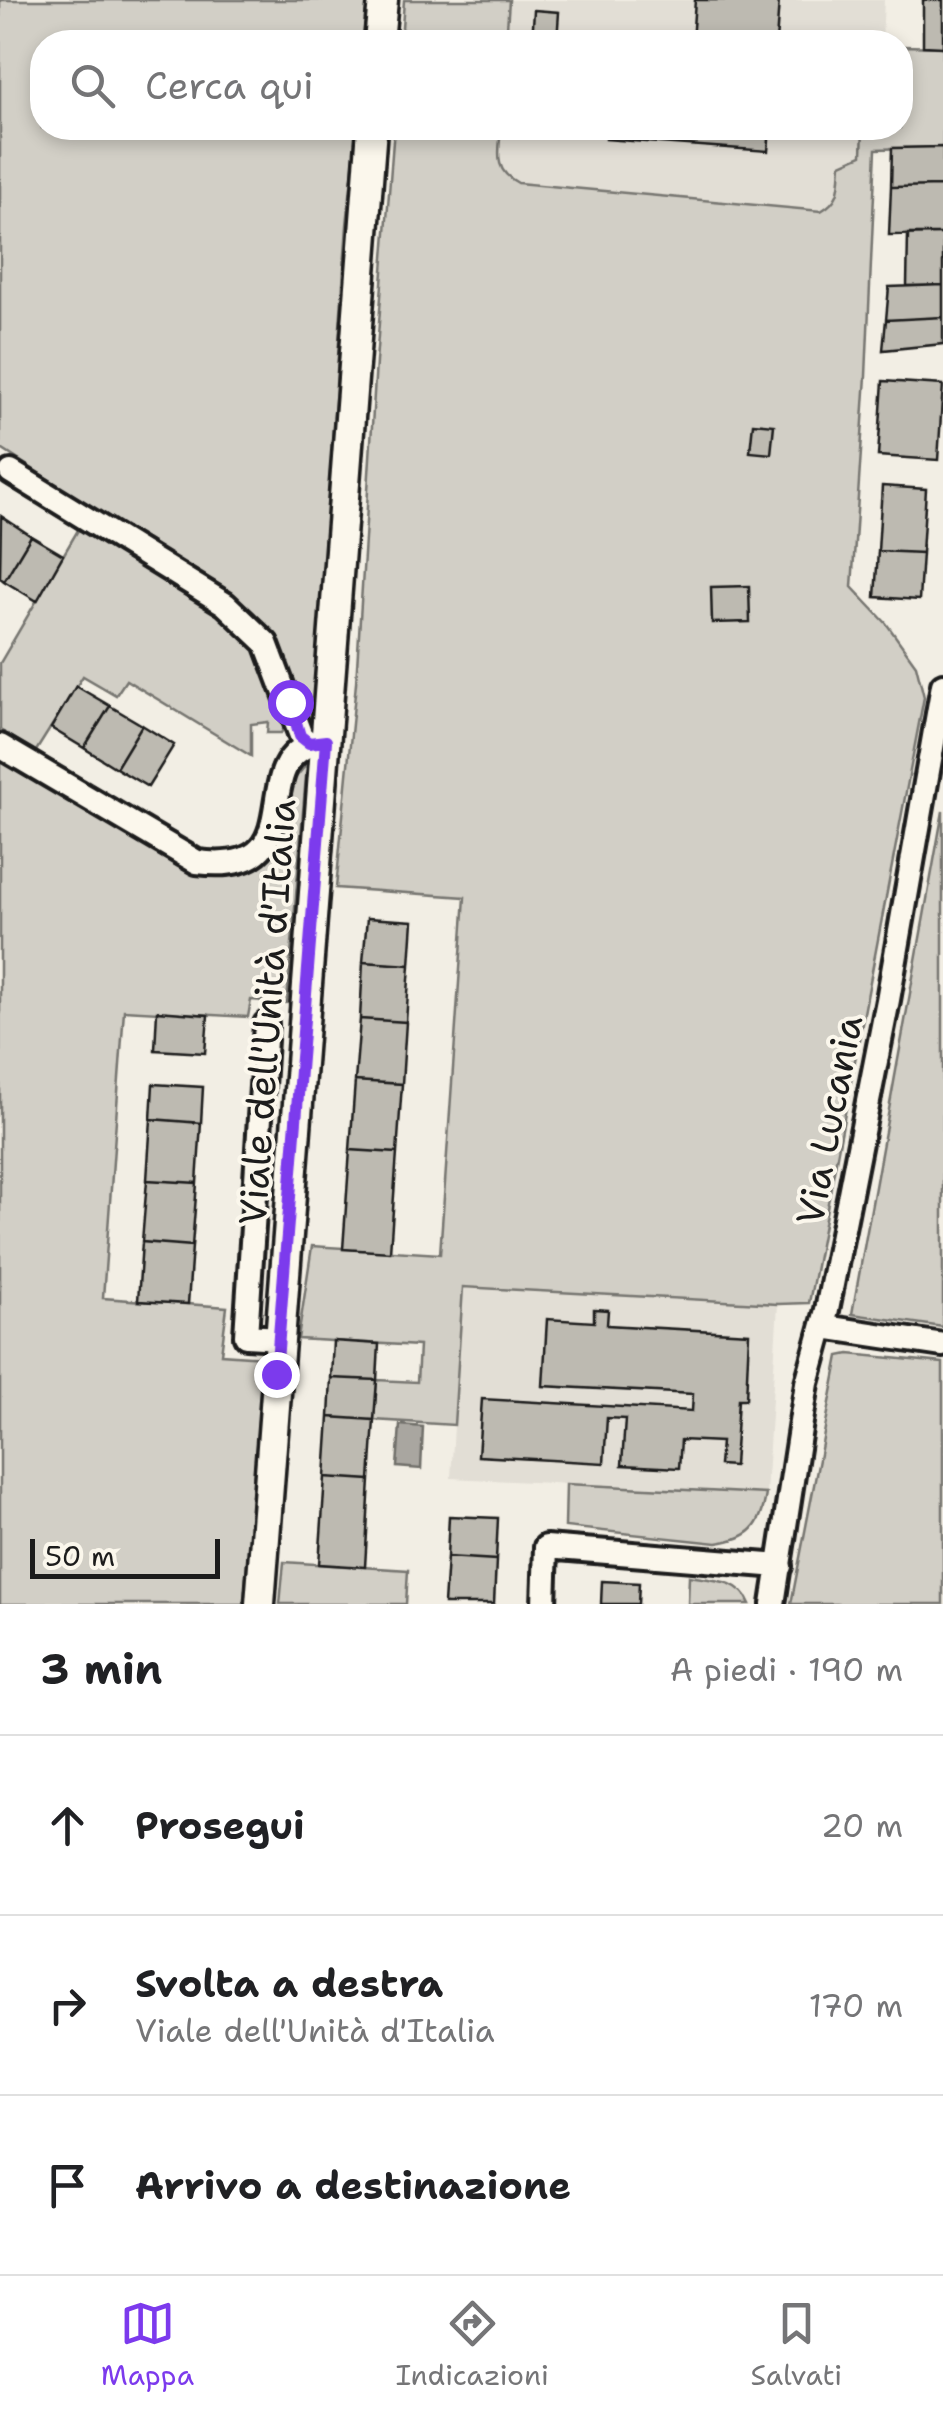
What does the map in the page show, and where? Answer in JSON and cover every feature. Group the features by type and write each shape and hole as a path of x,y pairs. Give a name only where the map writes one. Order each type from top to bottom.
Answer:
{"street":[{"path":"380,30 383,0"},
{"name":"Viale dell'Unità d'Italia","path":"260,1604 318,742 371,140"},
{"path":"12,472 225,604 247,622 266,642 300,736 318,742"},
{"name":"Via Lucania","path":"773,1604 806,1383 824,1327 888,1000 943,685"},
{"path":"0,746 197,862 221,866 254,856 265,842 274,822 282,772 296,752 318,742"},
{"path":"266,1024 246,1336 280,1338"},
{"path":"824,1327 943,1345"},
{"path":"544,1604 546,1546 780,1566"}],"shaded area":[{"path":"0,0 371,0 368,30 30,30 30,140 356,140 313,722 304,721 230,596 0,448"},
{"path":"404,0 884,0 883,30 402,30"},
{"path":"404,0 509,0 507,30 402,30"},
{"path":"913,46 943,47 943,147 876,149 852,587 886,623 916,665 924,697 809,1303 463,1287 454,1425 374,1420 377,1380 417,1382 419,1346 298,1339 312,1246 440,1254 465,897 336,888 356,683 393,140 500,140 501,166 518,183 821,211 836,197 841,164 862,155 863,140 913,140"},
{"path":"417,140 876,140 866,376"},
{"path":"78,530 103,537 226,614 255,643 289,719 281,733 267,733 268,722 251,724 251,756 126,680 116,695 83,676 36,751 0,730 0,663"},
{"path":"0,759 199,874 233,875 258,867 277,844 291,783 307,764 287,1003 251,1000 248,1017 124,1010 103,1298 227,1307 221,1354 263,1357 244,1604 0,1604"},
{"path":"943,811 943,1327 852,1314"},
{"path":"462,1287 778,1304 766,1494 451,1478"},
{"path":"839,1356 943,1363 943,1604 791,1604"},
{"path":"400,1425 423,1427 421,1469 397,1467"},
{"path":"566,1484 766,1494 761,1515 752,1529 738,1538 717,1543 565,1527"},
{"path":"284,1562 408,1570 406,1604 280,1604"},
{"path":"689,1576 733,1585 750,1604 688,1604"}],"building":[{"path":"695,0 779,0 777,30 693,30"},
{"path":"923,0 943,0 943,47 923,46"},
{"path":"534,10 559,12 558,30 533,30"},
{"path":"620,140 769,140 768,151"},
{"path":"943,147 943,186 891,187 892,148"},
{"path":"943,186 943,234 889,235 891,187"},
{"path":"908,234 943,234 943,285 907,286"},
{"path":"943,285 943,317 886,320 889,287"},
{"path":"943,317 943,344 883,350 886,320"},
{"path":"883,381 943,385 938,460 878,456"},
{"path":"753,423 774,425 771,454 750,452"},
{"path":"882,486 926,489 922,553 878,551"},
{"path":"1,516 31,536 4,581 0,578"},
{"path":"31,536 63,555 37,601 4,581"},
{"path":"878,551 922,553 919,600 875,597"},
{"path":"749,586 750,622 712,623 711,587"},
{"path":"76,686 110,706 84,748 51,728"},
{"path":"110,706 142,725 116,768 84,748"},
{"path":"142,725 174,745 148,787 116,768"},
{"path":"367,918 413,921 410,965 363,962"},
{"path":"363,962 410,965 406,1022 360,1019"},
{"path":"157,1011 208,1015 205,1053 155,1050"},
{"path":"360,1019 406,1022 402,1084 355,1081"},
{"path":"355,1081 402,1084 397,1153 350,1150"},
{"path":"153,1084 203,1087 201,1123 151,1119"},
{"path":"151,1119 201,1123 197,1183 147,1180"},
{"path":"350,1150 397,1153 390,1252 343,1249"},
{"path":"147,1180 197,1183 192,1246 142,1242"},
{"path":"142,1242 192,1246 188,1304 138,1301"},
{"path":"594,1309 608,1310 607,1325 749,1333 746,1399 738,1399 734,1466 719,1465 721,1442 681,1440 679,1468 622,1465 625,1419 607,1418 604,1463 478,1456 482,1399 692,1411 693,1394 543,1386 547,1319 594,1322"},
{"path":"333,1341 379,1344 377,1380 331,1378"},
{"path":"331,1378 377,1380 374,1420 329,1417"},
{"path":"329,1417 374,1420 370,1480 325,1477"},
{"path":"325,1477 370,1480 365,1567 319,1564"},
{"path":"449,1516 498,1518 496,1560 447,1557"},
{"path":"447,1557 496,1560 494,1604 444,1604"},
{"path":"602,1581 639,1583 638,1604 601,1604"}],"route":[{"path":"276,1374 326,741 309,743 300,736 290,702"}]}
